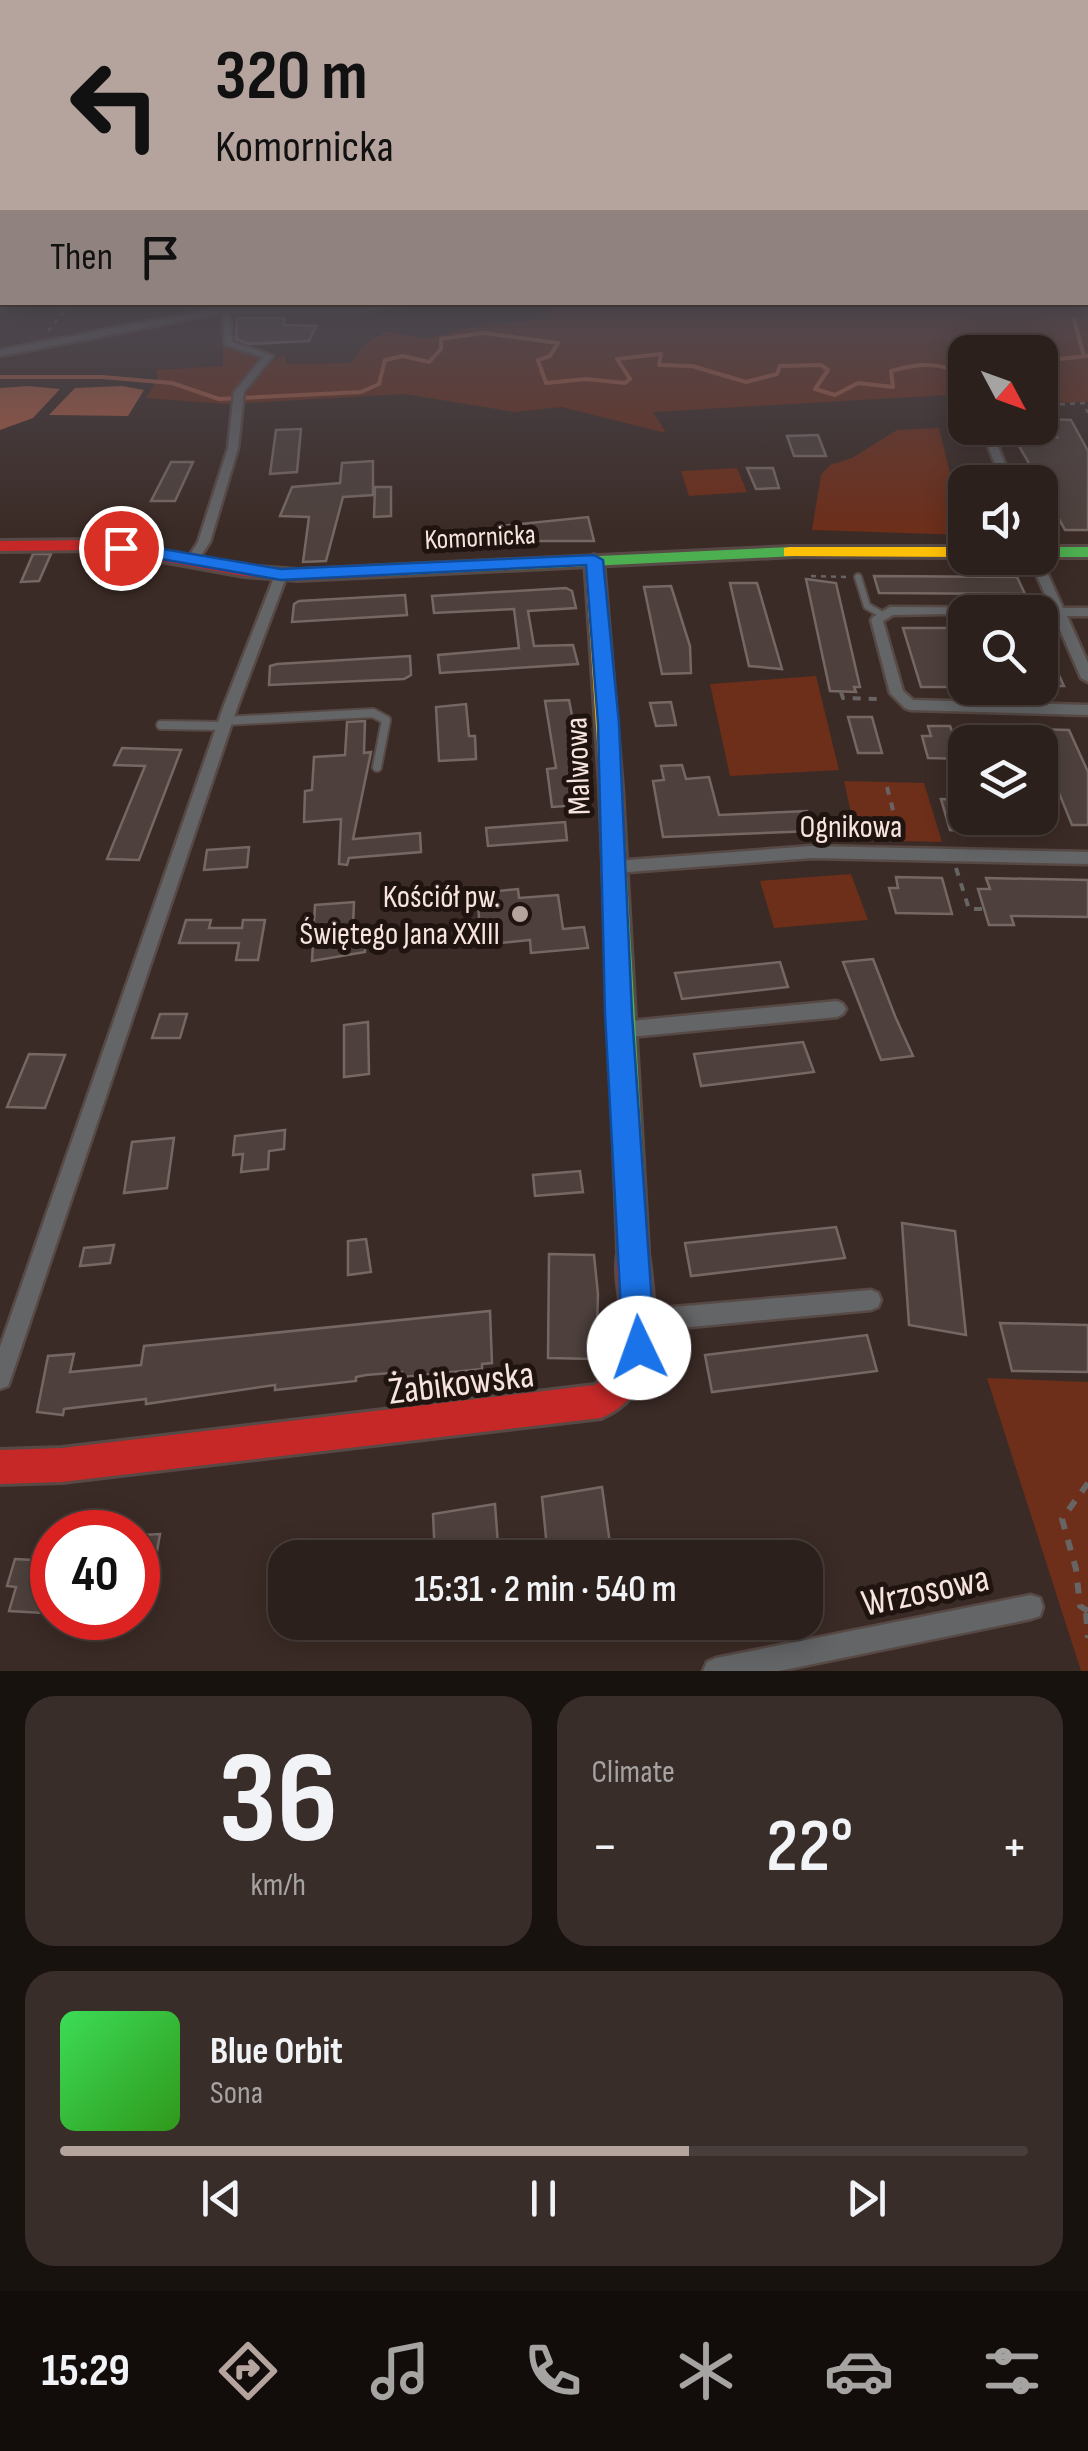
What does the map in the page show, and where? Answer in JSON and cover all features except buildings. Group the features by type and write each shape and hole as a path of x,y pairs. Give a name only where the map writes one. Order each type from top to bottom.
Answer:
{"street":[{"path":"192,561 204,542 233,448 237,399 255,374"},
{"name":"Komornicka","path":"0,546 92,544 281,575 779,552 948,552"},
{"path":"1058,554 1088,552"},
{"name":"Malwowa","path":"594,560 608,705 620,1030 638,1321"},
{"path":"0,1378 224,724 281,575"},
{"path":"1088,612 1058,611 1088,678"},
{"path":"948,613 881,614 878,624 898,693 910,705 1088,710"},
{"name":"Ognikowa","path":"615,867 812,852 1088,858"},
{"path":"620,1030 836,1009"},
{"path":"638,1321 870,1300"},
{"name":"Żabikowska","path":"0,1466 62,1465 601,1401 615,1394 634,1372 639,1348 638,1321"},
{"name":"Wrzosowa","path":"716,1671 1031,1607"}],"lane":[{"path":"858,577 867,606 881,614"},
{"path":"161,726 373,713 386,720 377,767"}],"path":[{"path":"1058,404 1088,403"},
{"path":"811,576 858,577"},
{"path":"841,692 842,698 890,700"},
{"path":"887,788 902,844"},
{"path":"955,864 969,909 984,909"},
{"path":"1088,1483 1062,1520 1076,1569 1080,1606 1087,1611 1088,1638"}],"shaded area":[{"path":"157,374 247,374 245,377 948,374 948,395 653,412 666,433 562,407 514,412 405,394 227,404 146,398 158,379"},
{"path":"1058,374 1088,374 1088,402 1058,403"},
{"path":"122,386 144,390 128,416 49,415 75,388"},
{"path":"0,388 60,389 33,418 0,430"},
{"path":"939,428 948,465 948,534 812,530 821,475 830,465 852,458 897,430"},
{"path":"737,468 747,492 689,496 681,471"},
{"path":"816,676 839,770 730,776 710,684"},
{"path":"844,781 924,783 942,842 857,840"},
{"path":"851,874 868,920 774,928 760,881"},
{"path":"987,1378 1088,1382 1088,1671 1081,1671"}],"waterway":[{"path":"0,377 102,377 172,383 219,399 361,392 379,384 382,374"},
{"path":"543,374 546,383 586,379 625,383 630,379 627,374"},
{"path":"719,374 746,382 777,374"},
{"path":"825,374 815,389 835,395 858,383 893,387 891,374"}],"traffic: fast":[{"path":"382,571 790,552"},
{"path":"1058,552 1088,552"},
{"path":"611,787 633,1250"}],"traffic: slow":[{"path":"790,552 948,552"},
{"path":"594,560 611,787"}],"traffic: jam":[{"path":"0,546 101,545 244,571 298,575 382,571"},
{"path":"0,1467 62,1465 601,1401 630,1372 636,1354 639,1313 633,1250"}],"place":[{"name":"Kościół pw. Świętego Jana XXIII","path":"520,914"}],"route":[{"path":"121,548 281,575 594,560 609,724 618,1014 639,1348"}]}
